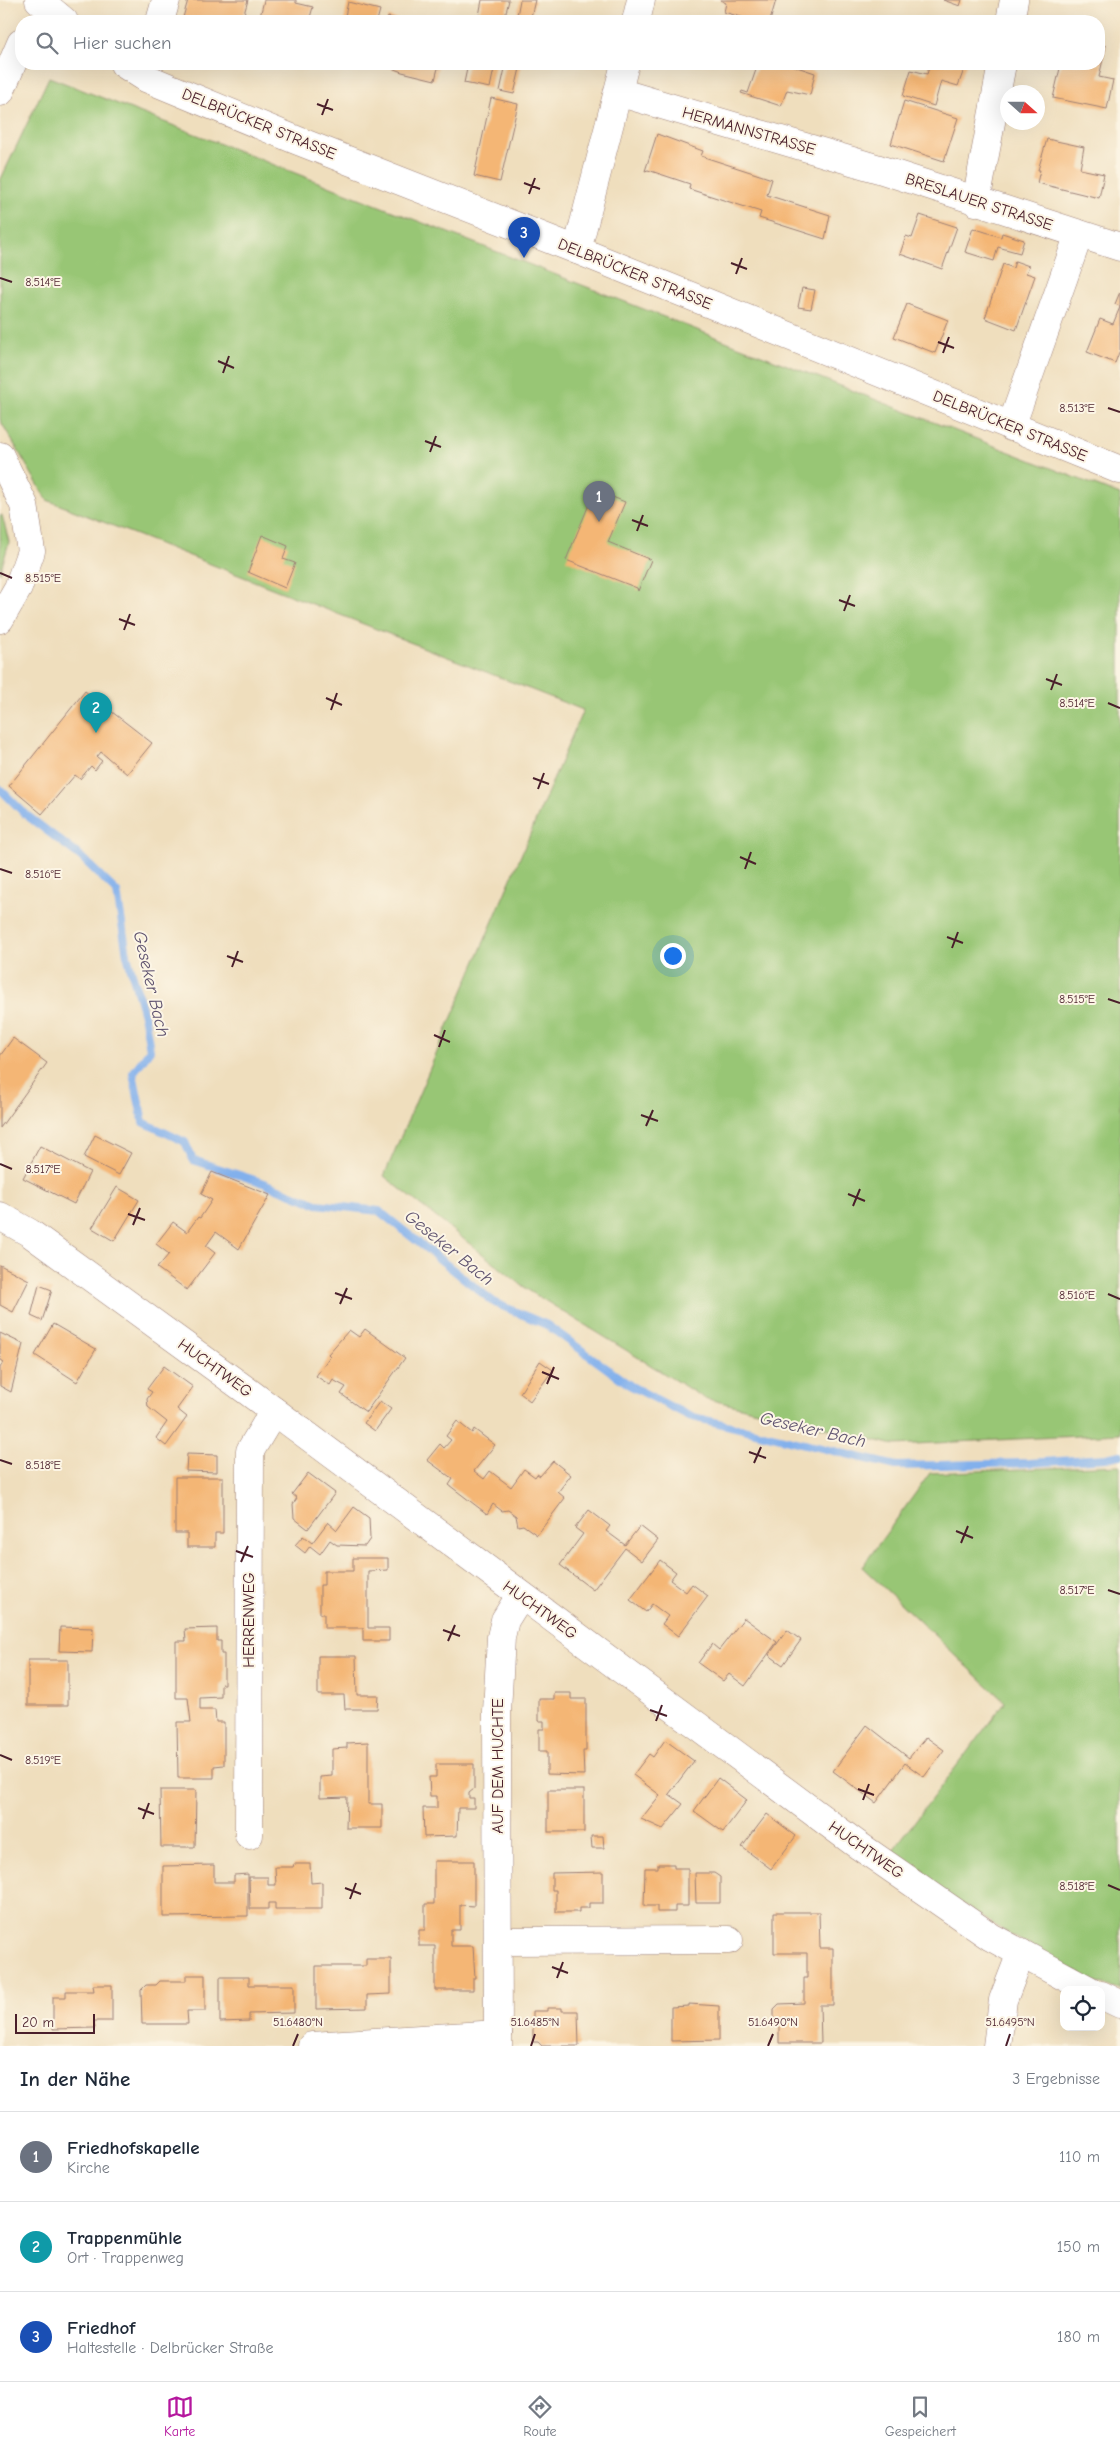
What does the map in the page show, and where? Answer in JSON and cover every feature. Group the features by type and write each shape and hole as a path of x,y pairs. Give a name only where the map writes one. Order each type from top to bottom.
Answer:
{"street":[{"path":"162,15 166,0"},
{"path":"637,15 641,0"},
{"path":"1011,15 1014,0"},
{"path":"38,8 52,15"},
{"path":"0,92 15,57"},
{"name":"DELBRÜCKER STRASSE","path":"144,70 296,140 577,250 1011,428 1120,470"},
{"path":"577,250 624,70"},
{"path":"976,202 1001,70"},
{"name":"HERMANNSTRASSE","path":"618,92 879,169"},
{"name":"BRESLAUER STRASSE","path":"879,169 976,202 1120,247"},
{"path":"1011,428 1079,234"},
{"path":"0,456 24,505 30,551 18,588 0,619"},
{"name":"HUCHTWEG","path":"0,1216 30,1233 274,1411 520,1596 855,1843 991,1937 1082,1986"},
{"name":"HERRENWEG","path":"249,1835 250,1451 274,1411"},
{"name":"AUF DEM HUCHTE","path":"498,2040 497,1712 500,1637 505,1620 520,1596"},
{"path":"499,1941 729,1940"},
{"path":"997,2046 1003,2000 1021,1953"},
{"path":"1105,1997 1120,2004"},
{"path":"312,2046 498,2040"}],"green space":[{"path":"49,77 1120,495 1120,1434 894,1445 704,1398 528,1290 384,1176 583,710 47,500 0,420 0,181"},
{"path":"2,515 9,542 0,573 0,516"},
{"path":"1120,1465 1120,1989 1099,1984 1011,1935 944,1893 893,1850 1005,1702 862,1567 930,1473"}],"building":[{"path":"188,0 248,0 244,15 184,15"},
{"path":"264,0 296,0 296,3 313,7 311,15 260,15"},
{"path":"482,0 509,0 505,15 479,15"},
{"path":"520,0 535,0 531,15 517,15"},
{"path":"720,0 776,0 772,15 734,15 724,12 726,3"},
{"path":"943,0 962,0 960,6"},
{"path":"348,2 380,10 379,15 345,15"},
{"path":"397,70 438,70 435,80"},
{"path":"467,70 494,70 490,88 464,83"},
{"path":"505,70 520,70 514,94 500,91"},
{"path":"756,70 806,70 815,73 810,95 787,90 781,106 741,93 742,91 748,93"},
{"path":"911,70 927,74 928,70 964,70 958,86 941,81 934,106 903,96"},
{"path":"1060,70 1101,70 1099,77 1113,80 1107,109 1053,98"},
{"path":"491,98 518,104 500,182 474,176"},
{"path":"904,101 958,118 944,161 891,144"},
{"path":"657,134 703,151 701,156 772,179 767,195 830,215 825,239 759,218 761,212 689,189 690,184 648,170 645,171"},
{"path":"1047,139 1084,147 1080,169 1104,174 1099,198 1037,183 1040,170 1038,170"},
{"path":"920,215 957,227 942,269 900,254 906,236 912,238"},
{"path":"973,228 1001,237 1002,233 1024,240 1020,253 998,247 994,261 965,252"},
{"path":"1015,261 1029,266 1026,273 1035,276 1016,330 985,318 1003,264 1013,268"},
{"path":"802,288 815,290 811,309 798,307"},
{"path":"1120,292 1120,306 1115,304"},
{"path":"907,304 948,320 935,353 894,337"},
{"path":"1120,307 1120,350 1115,363 1087,352 1100,319 1113,324"},
{"path":"595,490 625,502 608,542 651,560 638,591 637,588 566,560"},
{"path":"262,535 288,546 283,559 295,563 285,588 248,572"},
{"path":"85,691 152,743 127,774 101,752 97,757 102,761 95,770 91,766 80,779 75,775 42,814 9,786"},
{"path":"13,1038 47,1063 0,1128 0,1056"},
{"path":"95,1135 131,1153 119,1175 84,1157"},
{"path":"40,1146 90,1172 74,1204 23,1178"},
{"path":"212,1172 270,1195 239,1249 216,1232 206,1246 215,1253 187,1290 157,1268 169,1254 156,1244 173,1222 187,1232 198,1217 200,1218 212,1200 201,1194"},
{"path":"117,1187 139,1200 114,1241 92,1228"},
{"path":"0,1265 29,1280 13,1312 0,1305"},
{"path":"39,1285 52,1290 42,1321 31,1316"},
{"path":"53,1324 96,1349 77,1382 35,1355"},
{"path":"365,1329 405,1358 366,1412 341,1394 346,1387 333,1380 330,1385 316,1376 330,1356 328,1354 349,1330 359,1337"},
{"path":"0,1333 23,1344 11,1392 0,1386 0,1368 3,1362 0,1360"},
{"path":"540,1361 553,1370 530,1401 520,1393"},
{"path":"164,1366 193,1387 177,1409 187,1417 166,1446 156,1438 167,1422 148,1407 147,1399 152,1392 147,1389"},
{"path":"380,1401 391,1409 375,1431 364,1423"},
{"path":"457,1421 472,1433 474,1429 495,1445 474,1471 484,1479 490,1471 511,1487 524,1469 535,1477 537,1474 540,1476 553,1461 571,1475 558,1492 565,1498 537,1535 523,1525 518,1526 516,1516 508,1510 502,1511 493,1504 487,1514 449,1485 453,1479 427,1460 440,1444 444,1448 451,1440 446,1436"},
{"path":"187,1454 217,1455 217,1472 186,1471"},
{"path":"308,1473 335,1493 308,1529 294,1518 293,1504 297,1498 292,1494"},
{"path":"175,1477 223,1477 223,1533 215,1533 215,1547 187,1547 187,1533 175,1533"},
{"path":"354,1507 369,1518 370,1539 365,1546 337,1545 330,1540 320,1554 310,1546 305,1553 295,1545 303,1536 312,1543 328,1522 337,1530"},
{"path":"589,1510 610,1526 606,1531 625,1545 640,1526 658,1540 642,1561 625,1548 593,1590 560,1565 583,1534 575,1528"},
{"path":"353,1558 388,1558 388,1570 368,1571 368,1628 389,1628 389,1641 363,1641 363,1628 324,1628 324,1614 320,1614 320,1585 324,1585 324,1571 353,1571"},
{"path":"660,1560 676,1572 670,1580 686,1592 692,1584 708,1596 678,1636 662,1624 668,1616 652,1604 646,1612 630,1600"},
{"path":"744,1618 777,1642 745,1686 729,1674 723,1681 698,1663 712,1644 719,1650"},
{"path":"60,1627 93,1628 92,1652 59,1651"},
{"path":"217,1628 217,1641 221,1641 221,1654 224,1654 224,1684 221,1684 221,1697 200,1698 200,1710 215,1710 216,1722 224,1722 224,1765 214,1766 214,1778 178,1778 177,1722 191,1722 188,1698 176,1698 176,1641 186,1641 185,1629"},
{"path":"787,1630 801,1640 783,1665 769,1655"},
{"path":"318,1656 356,1656 357,1695 378,1695 377,1709 345,1709 344,1695 318,1695"},
{"path":"28,1660 68,1660 68,1705 28,1705"},
{"path":"554,1693 571,1693 571,1699 586,1699 586,1751 583,1751 584,1775 547,1774 547,1751 539,1751 539,1729 544,1729 544,1721 539,1721 539,1699 554,1699"},
{"path":"867,1725 909,1758 926,1737 944,1750 924,1777 905,1763 876,1803 833,1771"},
{"path":"665,1740 694,1761 669,1794 683,1804 663,1829 641,1819 660,1795 633,1775 649,1754 653,1757"},
{"path":"368,1742 368,1804 382,1804 382,1828 346,1828 347,1797 320,1798 320,1777 332,1776 332,1749 347,1748 347,1743"},
{"path":"436,1764 474,1764 474,1789 469,1793 469,1798 474,1798 474,1808 458,1808 457,1836 424,1837 423,1808 437,1808 437,1796 430,1796 429,1777 436,1777"},
{"path":"718,1778 747,1800 723,1832 694,1811"},
{"path":"160,1790 196,1790 195,1847 161,1847"},
{"path":"548,1790 584,1790 584,1832 548,1832"},
{"path":"767,1814 796,1836 771,1869 742,1847"},
{"path":"591,1836 603,1836 604,1848 592,1848"},
{"path":"434,1861 474,1861 474,1906 460,1905 460,1930 451,1930 451,1946 473,1946 475,1978 473,1978 473,1990 435,1990 435,1946 419,1946 419,1930 425,1930 425,1904 434,1904"},
{"path":"294,1864 310,1864 311,1883 322,1882 322,1909 275,1909 275,1903 268,1903 268,1909 250,1909 249,1877 268,1877 268,1885 276,1885 275,1867 293,1867"},
{"path":"658,1864 674,1864 674,1868 688,1868 688,1906 675,1906 675,1912 657,1912 657,1906 644,1906 645,1868 658,1868"},
{"path":"214,1865 214,1882 234,1882 234,1875 248,1874 248,1916 163,1917 163,1866"},
{"path":"603,1872 603,1903 589,1903 589,1908 579,1908 579,1912 556,1912 556,1890 552,1890 552,1873"},
{"path":"695,1873 714,1873 720,1877 720,1903 696,1903"},
{"path":"774,1912 819,1912 820,1948 833,1948 833,2005 820,2005 821,2043 779,2043 779,2025 774,2021 774,2009 779,2004 804,2003 807,1953 774,1953"},
{"path":"366,1959 391,1959 391,1994 367,1995 367,2008 316,2009 316,1966 366,1966"},
{"path":"186,1975 205,1975 205,2011 187,2011 188,2024 142,2024 141,1990 146,1985 156,1985 160,1981 186,1981"},
{"path":"220,1977 249,1977 249,1985 294,1985 294,2013 249,2014 249,2021 220,2022"},
{"path":"93,1985 112,1985 112,2021 94,2021 95,2028 53,2029 53,1997 66,1997 66,1991 94,1991"},
{"path":"689,2004 719,2006 719,2040 671,2041 671,2007 689,2006"},
{"path":"547,2008 562,2008 562,2011 578,2011 579,2046 542,2046 538,2042 533,2042 533,2011 547,2011"}],"waterway":[{"name":"Geseker Bach","path":"0,789 25,814 80,856 117,892 127,955 145,1019 150,1050 133,1073 143,1122 185,1142 193,1160 261,1182 317,1204 379,1211 495,1303 547,1325 631,1386 689,1416 896,1466 1029,1463 1106,1458 1120,1455"}],"place":[{"name":"Friedhof","path":"524,258"},
{"name":"Friedhofskapelle","path":"599,522"},
{"name":"Trappenmühle","path":"96,733"}]}
